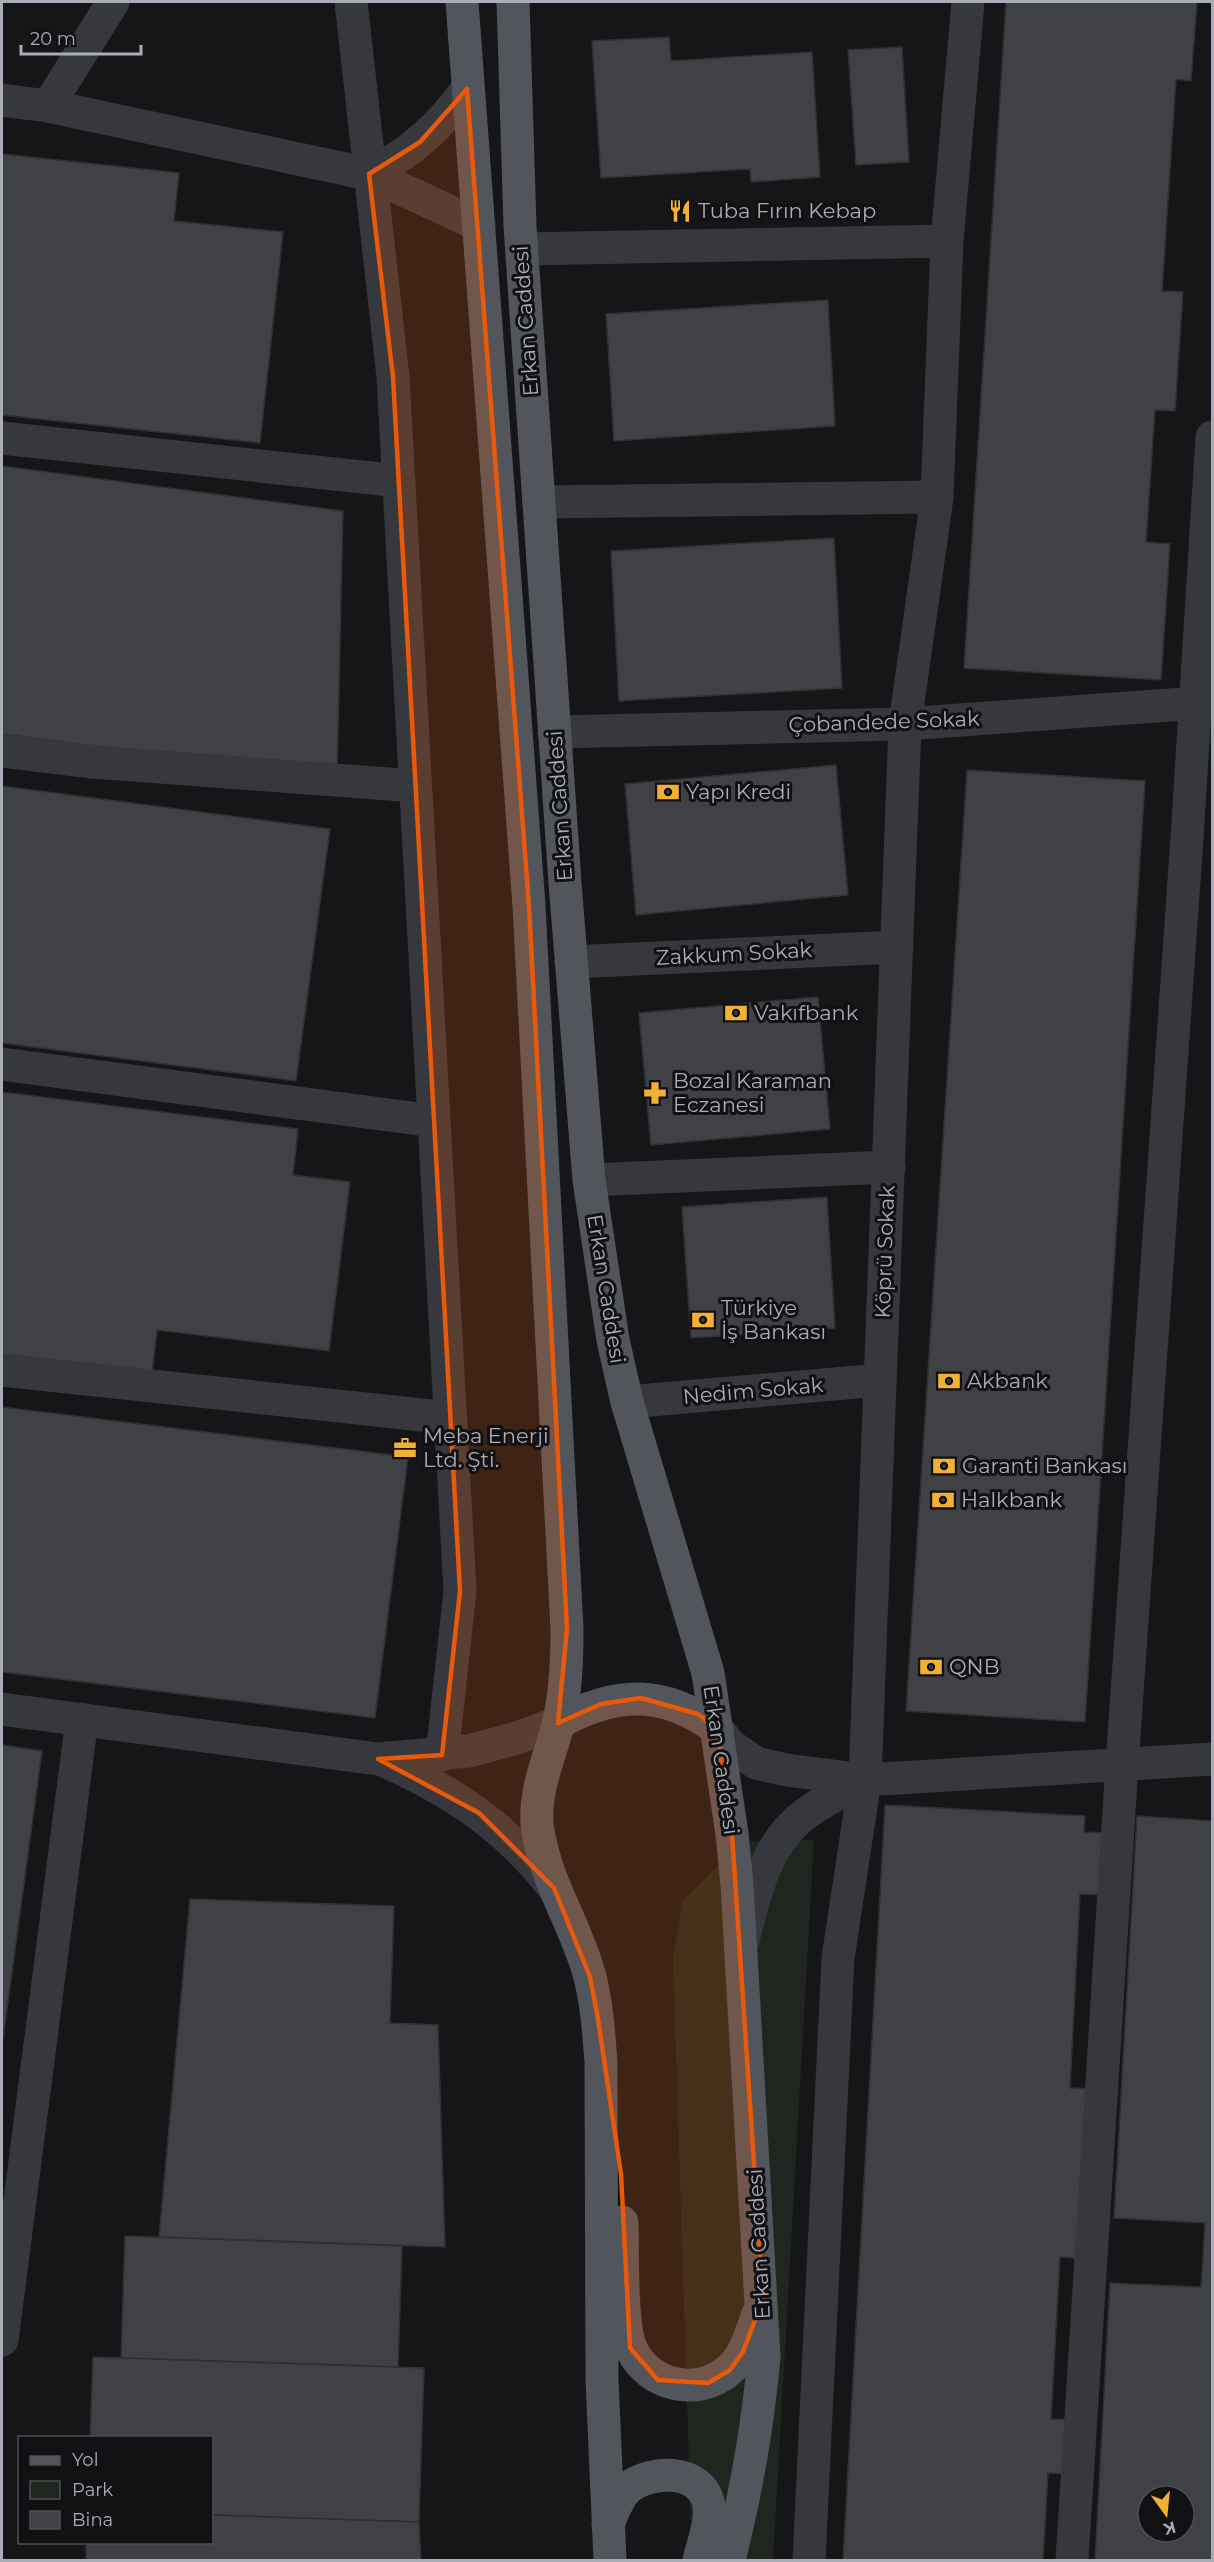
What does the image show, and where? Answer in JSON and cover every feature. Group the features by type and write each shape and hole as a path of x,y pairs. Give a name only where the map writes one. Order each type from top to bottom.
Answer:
{"main road":[{"name":"Erkan Caddesi","path":"462,2 532,965 567,1629 567,1664 558,1723 540,1780 537,1830 554,1888 590,1977 598,2019 601,2063 602,2379 610,2560"},
{"name":"Erkan Caddesi","path":"513,2 522,249 554,732 589,1180 613,1340 627,1402 643,1463 708,1673 732,1834 741,1947 764,2356 759,2410 742,2511 729,2560"},
{"path":"558,1723 583,1709 641,1698 681,1706 698,1714 717,1729"},
{"path":"601,2063 612,2106 621,2174 626,2327 630,2348 641,2366 658,2380 681,2385 708,2383 730,2370 743,2352 762,2299"},
{"path":"608,2524 627,2489 640,2480 656,2475 673,2475 686,2479 700,2488 708,2501 709,2515 699,2560"}],"street":[{"path":"48,106 113,2"},
{"path":"351,2 393,377 460,1591 442,1755"},
{"name":"Köprü Sokak","path":"809,2560 838,1958 865,1780 905,724 937,497 947,241 968,2"},
{"path":"369,174 397,159 420,142 453,109 467,89"},
{"path":"2,100 48,106 369,174 479,225"},
{"path":"522,249 947,241"},
{"path":"1072,2560 1122,1764 1204,702 1212,437"},
{"path":"2,438 399,481"},
{"path":"539,502 937,497"},
{"name":"Çobandede Sokak","path":"554,732 905,724 1204,702"},
{"path":"2,751 93,762 415,786"},
{"name":"Zakkum Sokak","path":"571,962 897,947"},
{"path":"2,1064 434,1121"},
{"path":"589,1180 888,1167"},
{"path":"2,1370 450,1418"},
{"name":"Nedim Sokak","path":"627,1402 880,1380"},
{"path":"2,1709 378,1758 442,1755 494,1745 558,1723"},
{"path":"2,2340 82,1719"},
{"path":"717,1729 730,1745 756,1762 786,1770 865,1780 1212,1759"},
{"path":"378,1758 458,1798 479,1813 520,1849 554,1888"},
{"path":"741,1947 762,1873 772,1852 786,1832 815,1808 865,1780"}],"highlighted area":[{"path":"467,89 529,906 567,1629 558,1723 601,1704 641,1698 698,1714 717,1729 732,1834 763,2299 743,2352 730,2370 708,2383 658,2380 630,2348 621,2174 598,2019 590,1977 554,1888 479,1813 378,1759 442,1755 460,1591 393,377 369,174 420,142"}],"green space":[{"path":"814,1840 773,2560 692,2560 673,1959 683,1900 744,1841"}],"building":[{"path":"1006,2 1197,2 1191,81 1176,79 1162,291 1183,292 1175,411 1155,410 1146,542 1170,544 1161,680 964,668"},
{"path":"669,37 671,61 812,52 820,177 751,182 750,169 601,178 592,41"},
{"path":"902,47 909,162 856,165 848,50"},
{"path":"2,154 179,173 174,221 283,232 260,443 2,415"},
{"path":"828,300 835,426 614,441 606,314"},
{"path":"2,466 343,511 337,778 2,734"},
{"path":"834,538 842,688 619,701 611,551"},
{"path":"836,765 848,895 636,915 625,784"},
{"path":"967,770 1145,781 1085,1722 906,1711"},
{"path":"2,786 330,829 296,1081 2,1043"},
{"path":"818,997 830,1129 651,1145 639,1013"},
{"path":"2,1092 298,1129 293,1175 350,1182 329,1351 157,1330 152,1373 2,1355"},
{"path":"827,1197 835,1328 691,1338 682,1207"},
{"path":"2,1407 408,1457 375,1718 2,1672"},
{"path":"2,1745 42,1751 2,2046"},
{"path":"885,1805 1085,1816 1084,1832 1106,1833 1102,1895 1080,1894 1070,2088 1093,2089 1084,2259 1060,2257 1051,2419 1070,2420 1067,2474 1048,2473 1043,2560 843,2560"},
{"path":"1137,1816 1212,1821 1212,2560 1095,2560 1110,2283 1201,2287 1205,2223 1114,2218"},
{"path":"190,1899 394,1906 390,2023 438,2025 445,2247 159,2237"},
{"path":"125,2236 402,2246 398,2367 121,2358"},
{"path":"93,2357 424,2368 419,2522 213,2515 213,2436 90,2436"},
{"path":"213,2515 419,2522 421,2560 86,2560 86,2544 213,2544"}],"place":[{"name":"Tuba Fırın Kebap","path":"680,211"},
{"name":"Yapı Kredi","path":"668,792"},
{"name":"Vakıfbank","path":"736,1013"},
{"name":"Bozal Karaman Eczanesi","path":"655,1093"},
{"name":"Türkiye İş Bankası","path":"703,1320"},
{"name":"Akbank","path":"949,1381"},
{"name":"Meba Enerji Ltd. Şti.","path":"405,1448"},
{"name":"Garanti Bankası","path":"944,1466"},
{"name":"Halkbank","path":"943,1500"},
{"name":"QNB","path":"931,1667"}]}
